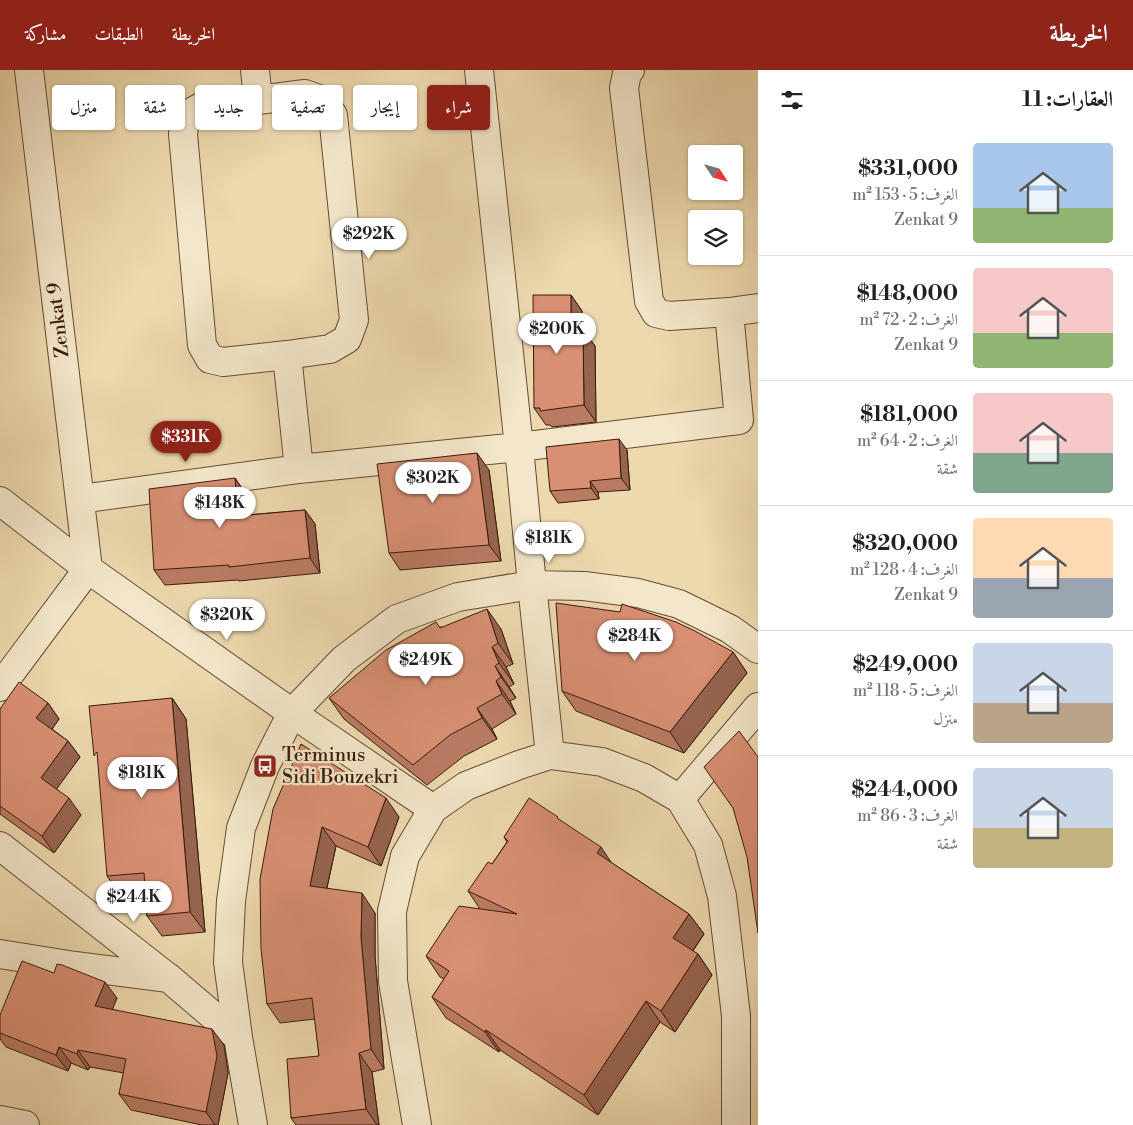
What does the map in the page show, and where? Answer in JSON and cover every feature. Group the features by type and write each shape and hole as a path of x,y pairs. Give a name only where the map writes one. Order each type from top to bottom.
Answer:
{"street":[{"name":"Zenkat 9","path":"29,70 88,569"},
{"path":"255,70 256,85"},
{"path":"479,70 550,755"},
{"path":"630,70 627,72 624,88 649,301 656,313 669,316 758,308"},
{"path":"195,111 186,116 183,134 202,345 210,360 223,362 330,349 347,339 354,320 333,115 324,101 305,94 262,99"},
{"path":"80,499 299,469 519,447 748,419 729,312"},
{"path":"287,355 299,469"},
{"path":"0,500 88,569 292,713 433,809"},
{"path":"3,675 88,569"},
{"path":"252,1125 228,962 231,901 242,828 264,766 292,713 344,659 397,619 458,597 532,585 584,586 638,593 679,604 730,629 758,649"},
{"path":"680,799 758,707"},
{"path":"417,1125 393,981 392,911 406,856 433,809 466,786 550,755 602,762 644,778 680,799 708,845 722,896 736,1016 736,1125"},
{"path":"0,846 170,979 238,1037"},
{"path":"0,954 170,979"},
{"path":"0,1120 25,1125"}],"building":[{"path":"533,295 571,295 571,329 583,329 584,405 540,411 540,408 534,408"},
{"path":"619,439 621,478 590,481 591,488 550,491 546,447"},
{"path":"477,453 489,545 389,553 377,464"},
{"path":"235,478 238,516 305,510 310,558 229,567 229,565 154,570 149,489"},
{"path":"556,603 620,612 622,604 676,622 733,652 670,732 562,691"},
{"path":"487,609 498,643 492,647 499,663 495,666 501,677 496,681 502,694 477,708 482,718 450,735 413,765 329,698 386,650 436,622 440,628"},
{"path":"19,682 48,703 36,718 68,741 41,778 69,798 42,836 0,806 0,709"},
{"path":"172,698 190,912 147,916 144,873 107,876 97,752 94,756 89,706"},
{"path":"739,731 758,757 758,933 747,857 733,808 704,767"},
{"path":"301,744 386,798 368,847 322,827 310,886 362,893 361,937 371,1049 359,1053 366,1109 291,1118 287,1059 319,1056 312,998 267,1004 261,949 260,879 273,809"},
{"path":"529,798 601,847 597,853 689,914 673,938 698,954 661,1011 646,1001 584,1095 486,1030 485,1032 432,997 449,971 426,956 459,906 517,914 468,891 488,862 492,864 508,841 504,837"},
{"path":"22,961 54,973 57,964 62,965 105,982 95,1006 212,1029 217,1056 206,1112 119,1094 126,1059 78,1050 77,1054 59,1047 56,1055 0,1033 0,1015"}],"place":[{"name":"Terminus Sidi Bouzekri","path":"265,766"}]}
